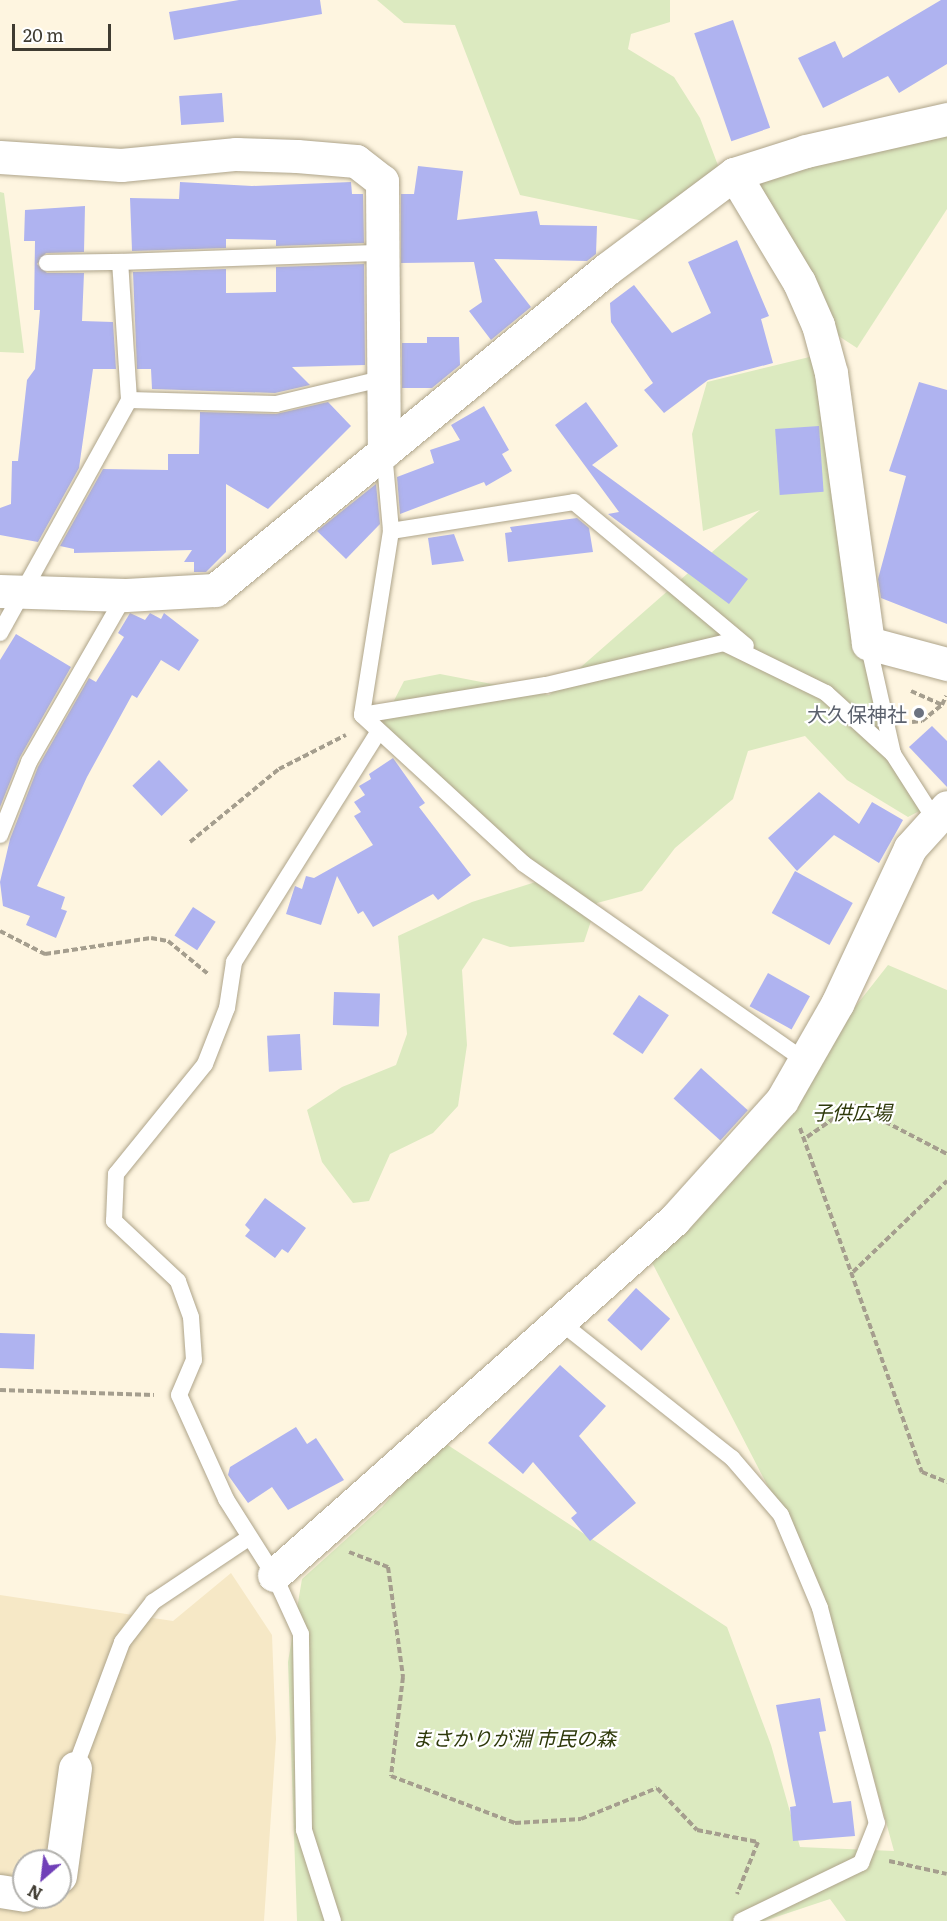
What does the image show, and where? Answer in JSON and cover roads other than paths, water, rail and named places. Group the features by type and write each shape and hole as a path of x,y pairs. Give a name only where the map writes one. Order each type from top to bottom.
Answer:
{"street":[{"path":"14,591 125,595 215,590 607,269 734,174 947,119"},
{"path":"0,158 121,165 236,154 356,161 382,181 381,379 384,452"},
{"path":"734,174 799,282 818,325 831,373 868,643 947,664"},
{"path":"274,1575 674,1220 782,1100 807,1062 910,848 940,813"},
{"path":"64,1849 75,1768"}],"lane":[{"path":"46,263 381,253"},
{"path":"0,633 14,591 129,400 120,262"},
{"path":"129,400 276,404 381,379"},
{"path":"333,1921 304,1830 301,1634 274,1575 247,1539 179,1395 194,1360 191,1317 178,1281 114,1221 116,1174 205,1064 228,998 234,962 371,724 391,531 384,452"},
{"path":"391,531 574,502 757,656"},
{"path":"0,835 29,762 125,595"},
{"path":"371,724 724,643 757,656 826,693 893,754 940,813"},
{"path":"868,643 893,754"},
{"path":"371,724 524,864 807,1062"},
{"path":"559,1321 732,1458 781,1515 820,1608 877,1823 861,1863 741,1921"},
{"path":"75,1768 122,1642 153,1602 247,1539"}],"place":[{"name":"大久保神社","path":"919,713"}],"park label":[{"name":"子供広場","path":"852,1111"},
{"name":"まさかりが淵 市民の森","path":"514,1737"}]}
